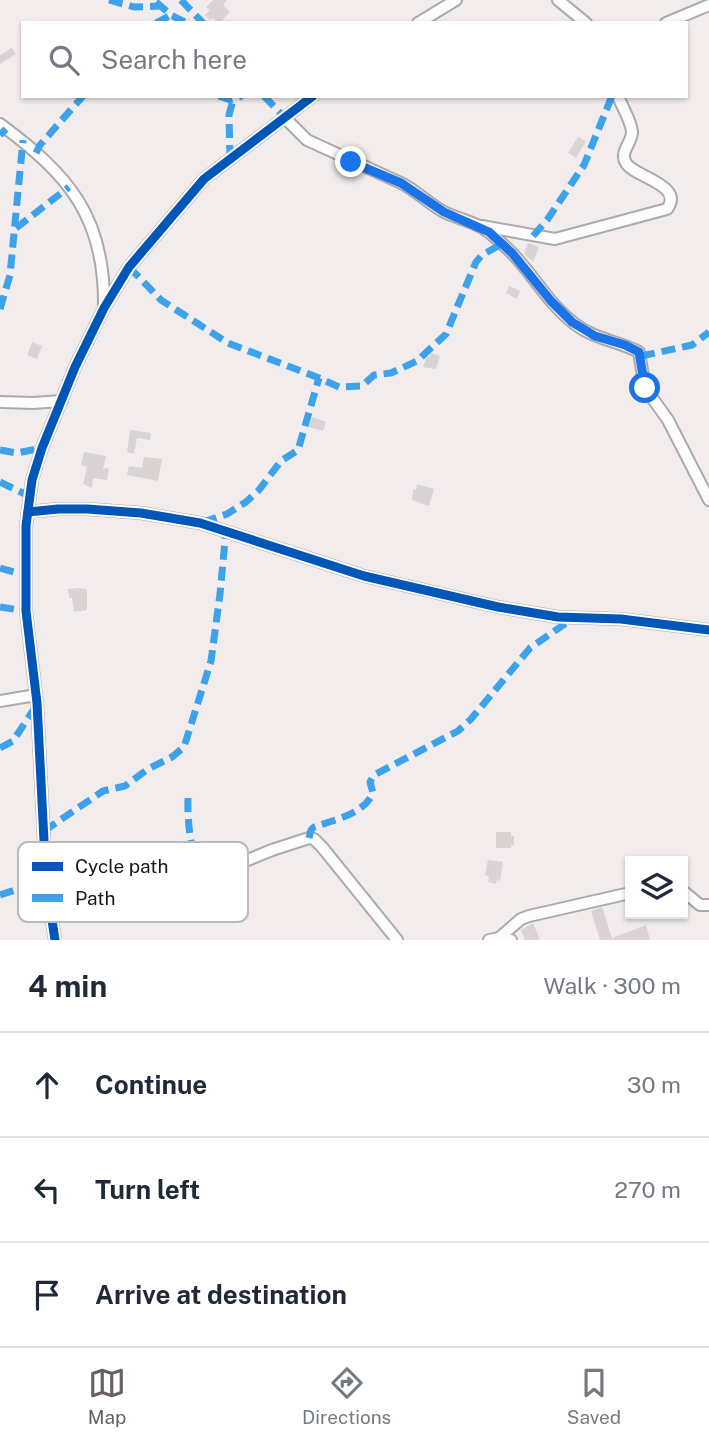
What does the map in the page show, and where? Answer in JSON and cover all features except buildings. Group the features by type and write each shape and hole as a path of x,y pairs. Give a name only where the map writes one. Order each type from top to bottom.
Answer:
{"street":[{"path":"421,21 456,0"},
{"path":"558,0 584,21"},
{"path":"671,21 709,5"},
{"path":"44,842 36,695 26,611 28,512 32,480 42,448 75,367 104,308 129,267 204,179 310,98"},
{"path":"285,118 296,131 315,144 401,183 444,212 479,226 555,239 667,209 671,200 669,193 625,163 624,153 630,141 631,129 619,98"},
{"path":"0,124 23,140 49,165 69,187 89,219 102,263 104,308"},
{"path":"479,226 512,253 572,322 595,336 639,352 645,388 667,420 709,500"},
{"path":"0,402 62,401"},
{"path":"28,512 88,509 141,513 200,523 364,576 471,601 558,617 621,618 709,630"},
{"path":"0,701 36,695"},
{"path":"248,860 309,838 314,839 397,940"},
{"path":"494,939 529,916 625,894"},
{"path":"688,895 700,905 709,905"},
{"path":"494,939 511,940"}],"marked path":[{"path":"109,0 134,7 160,6"},
{"path":"181,0 201,21"},
{"path":"156,2 183,21"},
{"path":"160,21 171,15"},
{"path":"36,153 81,98"},
{"path":"224,98 236,98"},
{"path":"266,98 285,118"},
{"path":"533,236 584,165 611,98"},
{"path":"230,159 229,115 233,100"},
{"path":"0,135 6,129"},
{"path":"0,309 10,275 23,140"},
{"path":"16,228 69,187"},
{"path":"129,267 161,300 228,343 339,387 362,386 374,375 391,373 417,361 446,334 476,262 482,255 502,244"},
{"path":"641,356 692,345 709,332"},
{"path":"203,522 227,514 246,502 281,461 298,450 319,378"},
{"path":"0,450 17,453 42,448"},
{"path":"0,482 29,496"},
{"path":"44,831 103,791 125,786 184,747 211,661 226,530"},
{"path":"0,568 25,575"},
{"path":"0,607 26,611"},
{"path":"309,838 314,827 348,815 363,806 373,793 370,782 374,775 458,731 530,648 572,619"},
{"path":"0,748 13,741 36,706"},
{"path":"188,798 191,842"},
{"path":"0,895 18,889"}],"cycle path":[{"path":"44,842 37,703 26,611 26,526 32,480 42,448 75,367 104,308 129,267 204,179 310,98"},
{"path":"28,512 87,509 141,513 200,523 364,576 498,607 558,617 621,619 709,630"},
{"path":"52,922 55,940"}],"route":[{"path":"351,162 401,183 444,212 489,232 512,253 572,322 595,336 639,352 645,388"}]}
